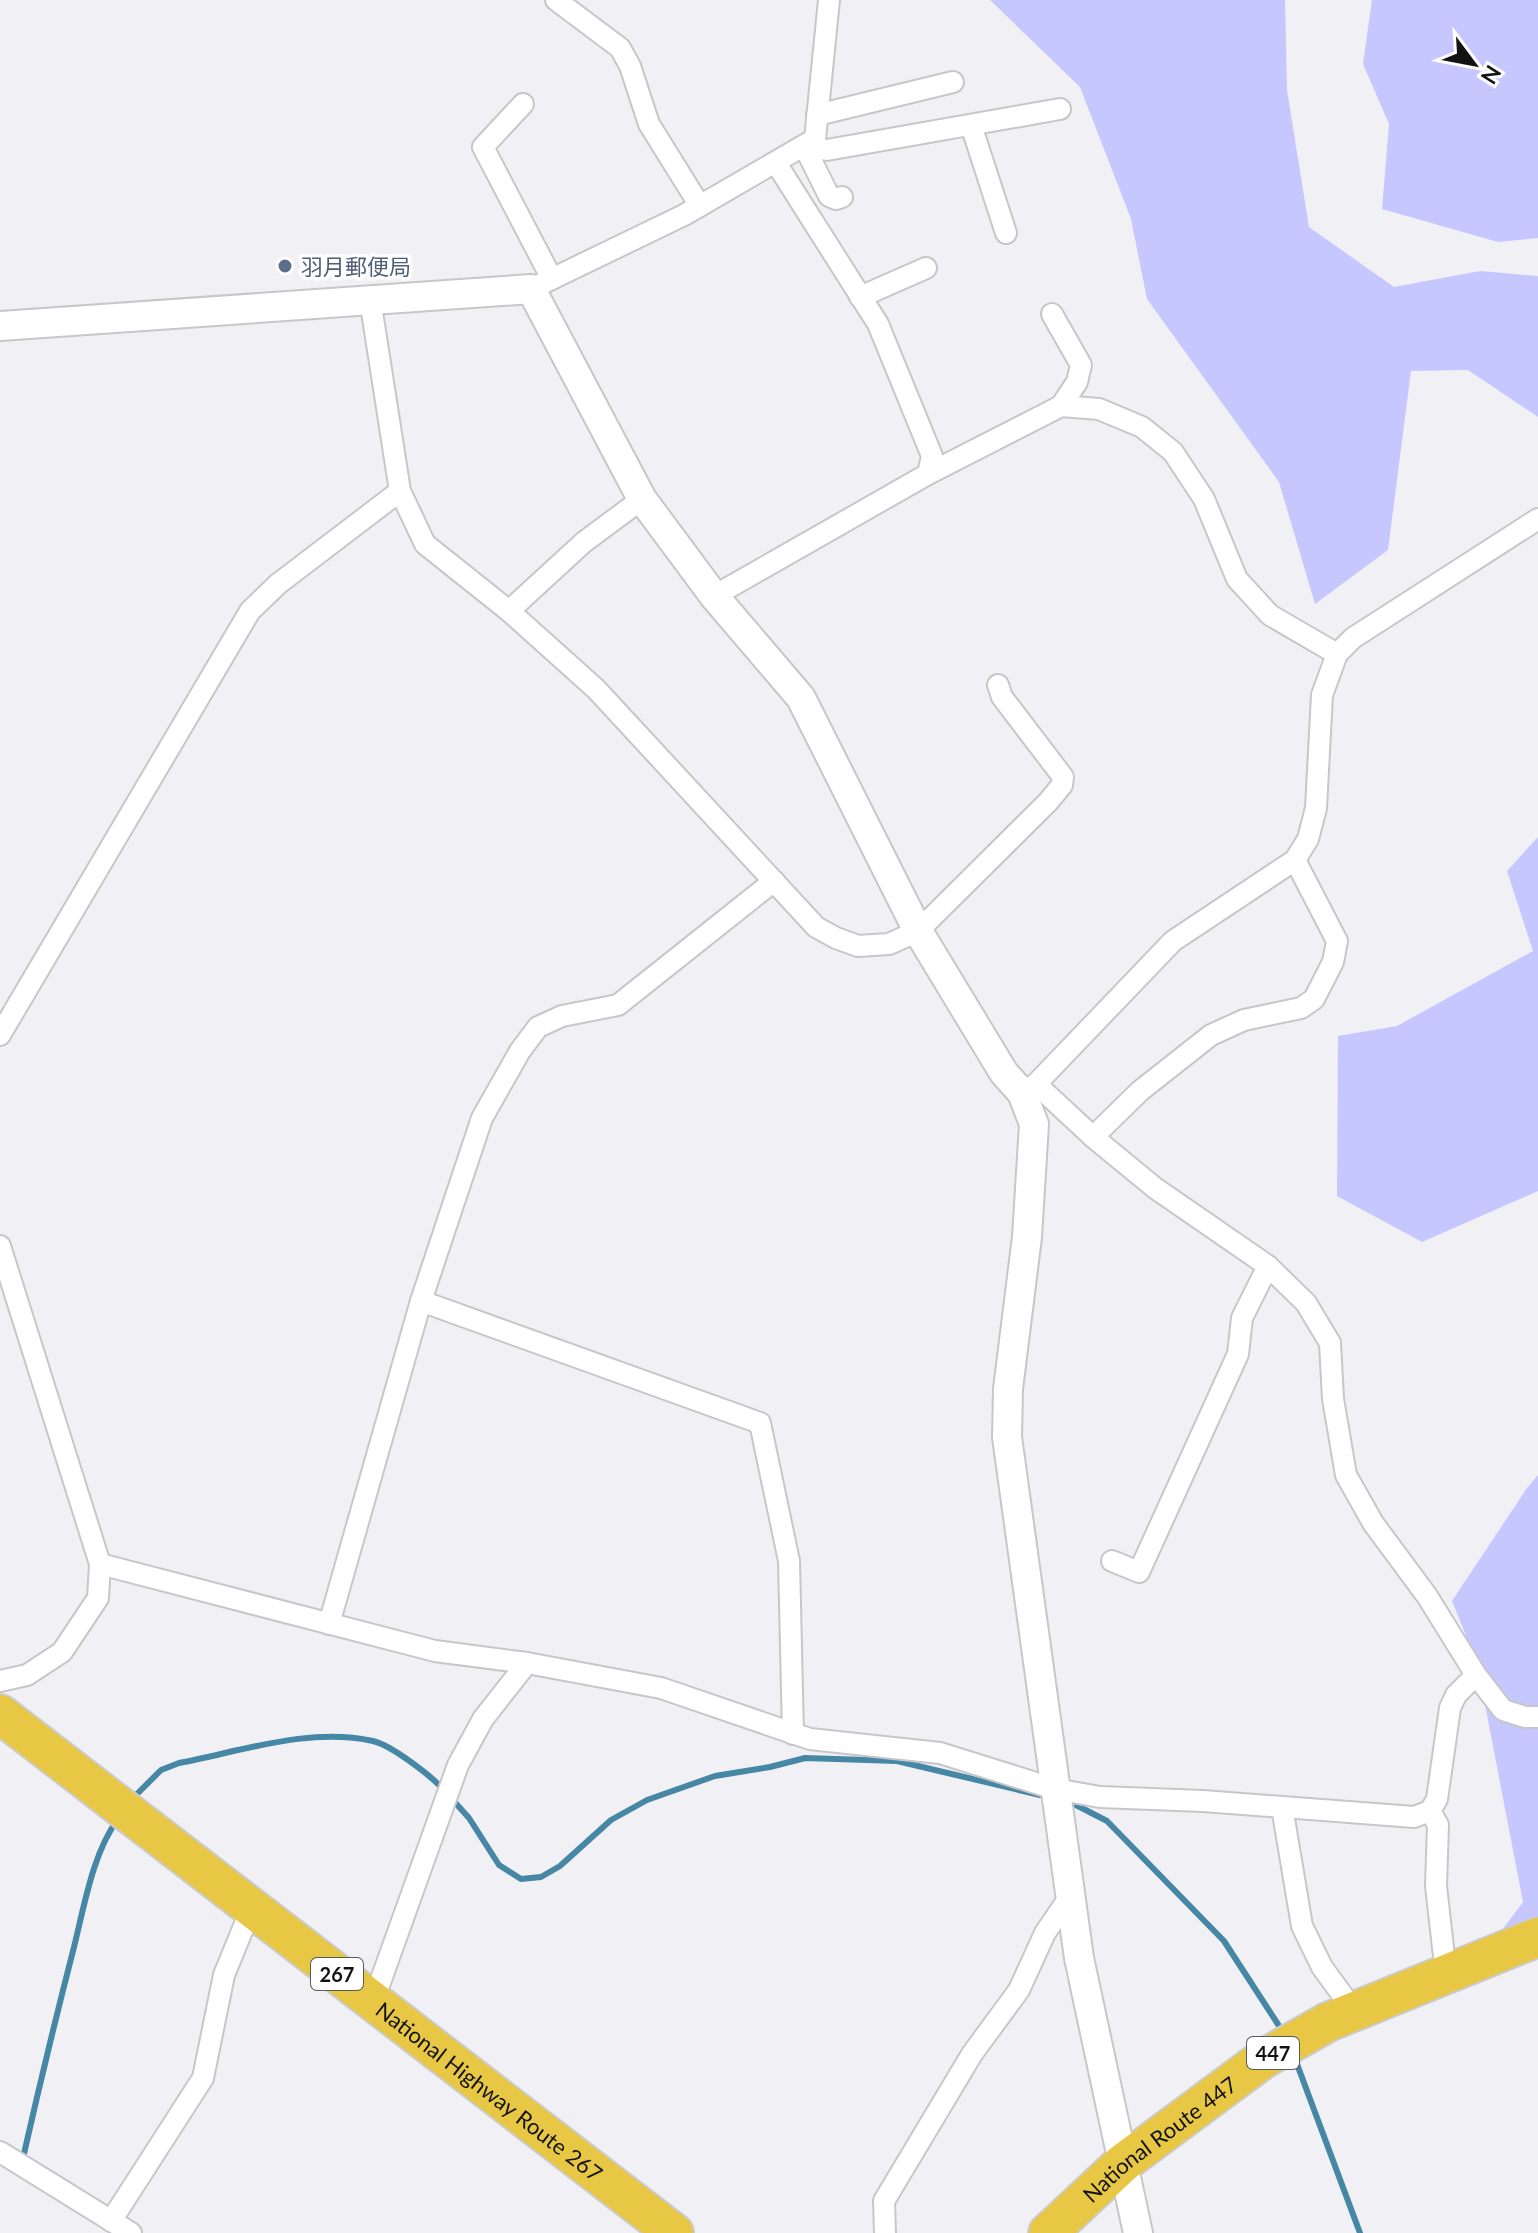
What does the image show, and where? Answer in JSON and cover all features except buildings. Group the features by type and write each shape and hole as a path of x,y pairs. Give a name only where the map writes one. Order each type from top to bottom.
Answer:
{"highway":[{"name":"National Highway Route 267","path":"0,1714 674,2233"},
{"name":"National Route 447","path":"1048,2233 1123,2163 1263,2059 1328,2022 1538,1937"}],"street":[{"path":"556,0 620,48 630,66 649,124 700,206"},
{"path":"0,326 542,284 700,206 815,139 829,0"},
{"path":"817,115 953,82"},
{"path":"523,104 483,147 542,284 642,499 714,596 801,698 918,931 1004,1073 1029,1088 1155,1188 1268,1266 1306,1303 1330,1343 1333,1399 1346,1475 1373,1523 1427,1596 1476,1675 1503,1710 1525,1717 1538,1717"},
{"path":"804,146 827,150 1060,109"},
{"path":"971,125 1006,233"},
{"path":"804,146 829,196 836,199 842,197"},
{"path":"776,163 878,324 932,456 928,474"},
{"path":"860,297 926,268"},
{"path":"370,299 400,491 425,544 509,611 596,689 816,927 858,946 889,944 918,931 1062,785 1063,777 1002,697 998,685"},
{"path":"714,596 928,474 1061,406 1077,382 1081,365 1052,314"},
{"path":"1061,406 1099,409 1142,427 1173,452 1204,499 1237,579 1270,615 1337,654"},
{"path":"0,1035 250,611 278,584 400,491"},
{"path":"509,611 584,542 642,499"},
{"path":"1029,1088 1173,941 1295,860 1308,839 1316,808 1322,695 1337,654 1353,638 1538,519"},
{"path":"1093,1137 1140,1091 1211,1035 1244,1020 1301,1008 1314,999 1333,962 1337,941 1295,860"},
{"path":"329,1624 421,1301 482,1118 520,1051 538,1027 562,1016 618,1005 774,881"},
{"path":"1029,1088 1034,1124 1034,1159 1008,1389 1007,1437 1079,1958 1138,2233"},
{"path":"0,1246 100,1564 98,1598 62,1652 27,1675 0,1681"},
{"path":"1112,1561 1139,1572 1238,1354 1242,1318 1268,1266"},
{"path":"421,1301 760,1423 789,1561 793,1734"},
{"path":"100,1564 435,1651 527,1663 661,1688 810,1739 940,1753 1055,1789 1100,1797 1414,1817 1430,1811 1437,1799 1450,1708 1456,1695 1476,1675"},
{"path":"373,2002 458,1765 483,1719 527,1663"},
{"path":"1282,1807 1302,1926 1322,1967 1354,2011"},
{"path":"1430,1811 1438,1825 1436,1886 1446,1974"},
{"path":"885,2233 884,2201 972,2054 1019,1990 1045,1933 1071,1895"},
{"path":"111,2221 203,2078 224,1975 251,1909"},
{"path":"0,2152 131,2233"}],"shaded area":[{"path":"990,0 1285,0 1287,90 1309,227 1394,287 1480,271 1538,276 1538,417 1468,370 1411,371 1388,550 1315,604 1279,482 1147,299 1131,219 1080,87"},
{"path":"1372,0 1538,0 1538,238 1498,242 1382,209 1389,124 1363,64"},
{"path":"1538,837 1538,1191 1422,1242 1337,1196 1338,1036 1397,1026 1533,951 1507,871"},
{"path":"1538,1475 1538,1958 1482,1957 1523,1902 1477,1663 1452,1601"}],"waterway":[{"path":"131,1800 161,1770 179,1763 276,1742 325,1737 349,1737 381,1744 410,1761 443,1789"},
{"path":"451,1798 469,1818 499,1865 521,1879 541,1877 560,1866 611,1820 647,1800 715,1776 805,1758 897,1761 1040,1795"},
{"path":"1072,1803 1107,1821 1224,1941 1283,2032"},
{"path":"26,2160 23,2158 29,2131 90,1880 102,1847 118,1819"},
{"path":"1294,2056 1360,2233"}],"place":[{"name":"羽月郵便局","path":"285,266"}]}
